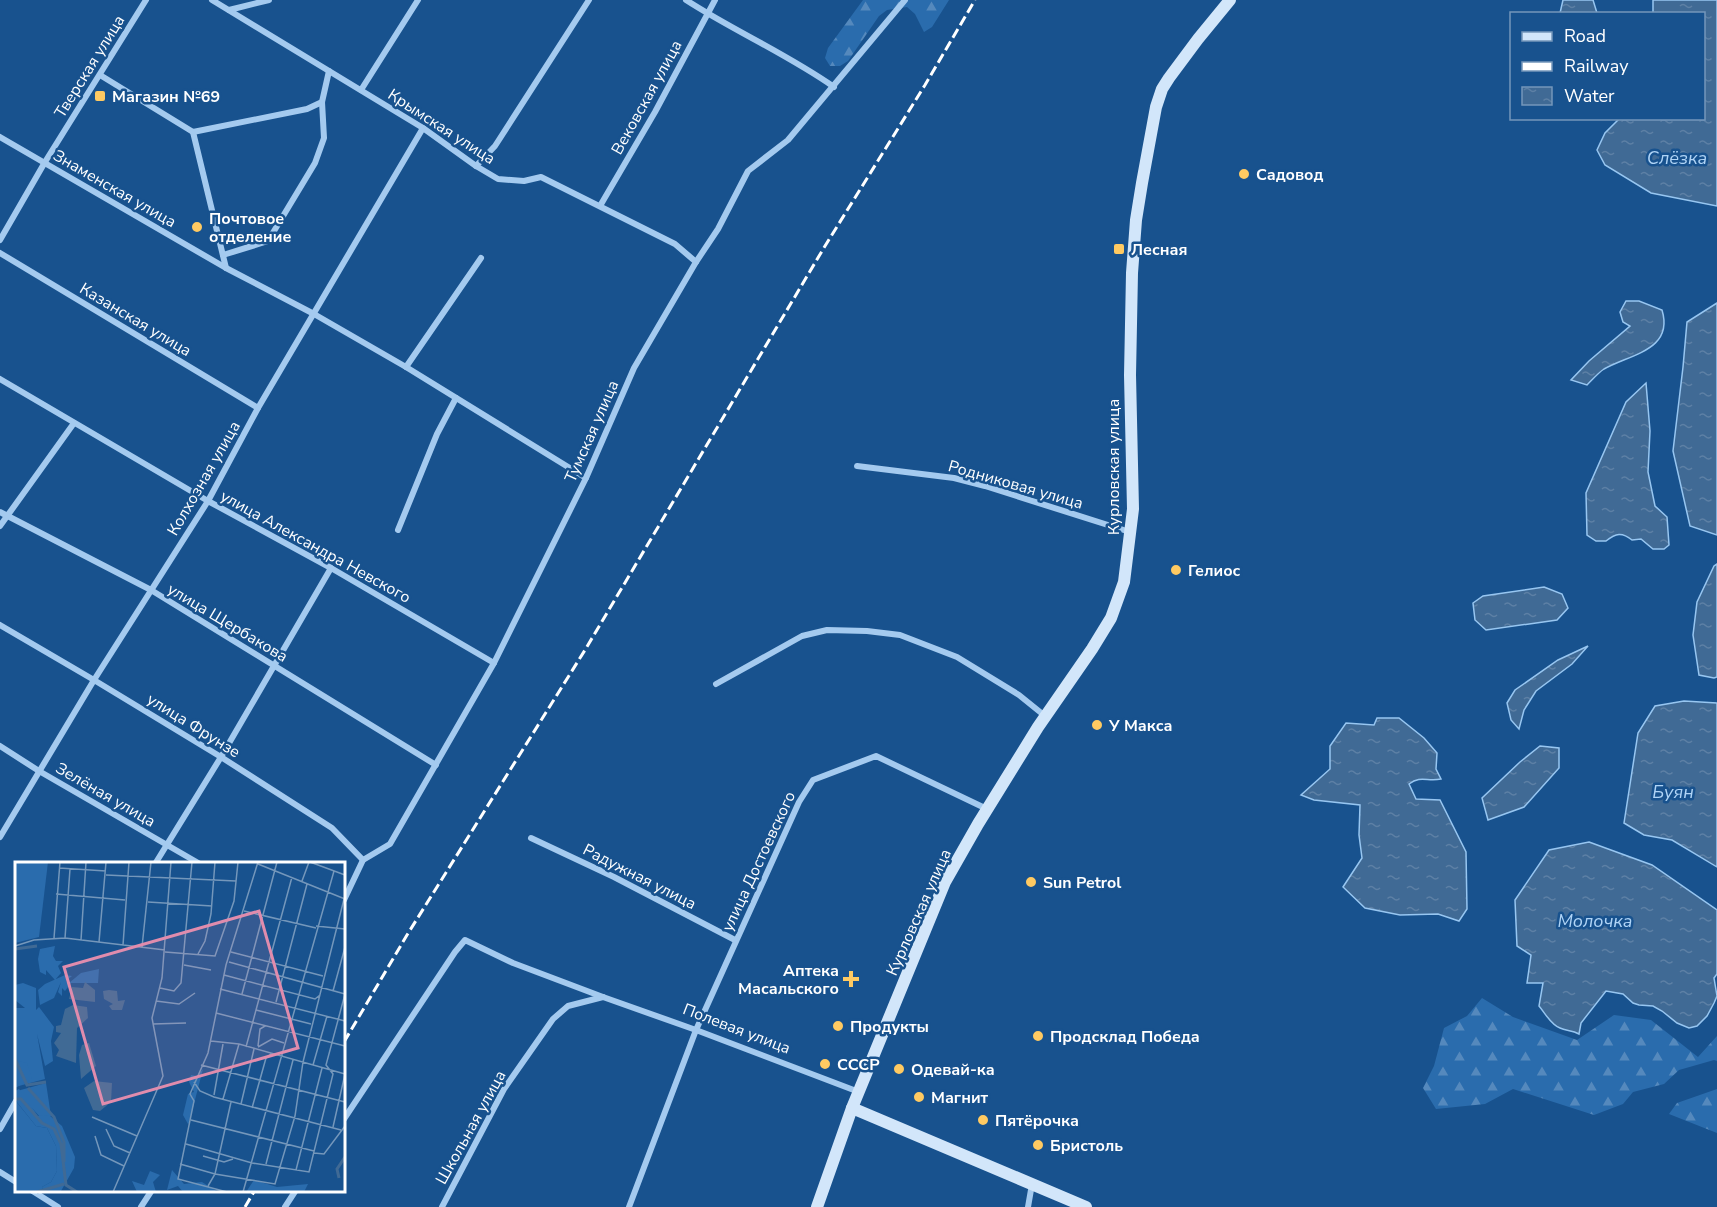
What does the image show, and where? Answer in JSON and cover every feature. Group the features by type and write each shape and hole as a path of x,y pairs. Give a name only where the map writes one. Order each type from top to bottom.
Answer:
{"main road":[{"name":"Курловская улица","path":"817,1207 852,1108 945,882 1045,716 1111,618 1124,582 1133,509 1130,383 1132,273 1136,220 1142,183 1156,107 1162,89 1186,54 1230,0"},
{"path":"852,1108 1086,1207"}],"street":[{"name":"Тверская улица","path":"0,240 86,94 146,0"},
{"name":"Крымская улица","path":"212,0 423,128 498,179 524,181 542,177 675,244 696,262"},
{"path":"229,10 269,0"},
{"path":"361,90 418,0"},
{"path":"476,166 495,146 589,0"},
{"path":"686,0 707,14 808,69 834,87"},
{"name":"Вековская улица","path":"600,207 655,112 715,0"},
{"name":"Тумская улица","path":"363,861 390,844 494,663 586,477 633,368 718,229 748,171 788,140 905,0"},
{"path":"223,255 268,241 315,163 324,138 322,102 329,71"},
{"path":"100,75 193,132 307,109 322,102"},
{"name":"Колхозная улица","path":"0,837 94,680 208,501 258,408 423,128"},
{"path":"193,132 226,268"},
{"name":"Знаменская улица","path":"0,137 226,268 314,314 406,367 586,477"},
{"name":"Казанская улица","path":"0,253 258,408"},
{"path":"406,367 481,258"},
{"name":"улица Александра Невского","path":"0,379 208,501 331,568 494,663"},
{"path":"398,530 437,434 456,398"},
{"path":"0,526 3,514 74,423"},
{"name":"Родниковая улица","path":"857,466 964,481 1131,532"},
{"name":"улица Щербакова","path":"3,514 151,590 436,765"},
{"path":"156,862 331,568"},
{"name":"улица Фрунзе","path":"0,625 220,757 332,828 363,861"},
{"path":"716,684 802,636 827,630 867,631 900,635 957,657 1019,695 1045,716"},
{"name":"Зелёная улица","path":"0,746 197,862"},
{"name":"улица Достоевского","path":"629,1207 696,1030 799,802 813,780 876,756 987,809"},
{"name":"Радужная улица","path":"531,838 614,877 735,940"},
{"path":"345,898 363,861"},
{"name":"Полевая улица","path":"345,1117 454,952 465,940 513,963 859,1092"},
{"name":"Школьная улица","path":"442,1207 504,1089 553,1019 568,1006 603,997"},
{"path":"0,1129 15,1103"},
{"path":"0,1172 15,1181"},
{"path":"1028,1207 1032,1184"},
{"path":"33,1192 58,1207"},
{"path":"141,1207 151,1192"},
{"path":"285,1207 295,1192"}],"green space":[{"path":"863,0 949,0 932,27 924,32 915,14 907,7 887,10 879,16 848,61 840,66 830,66 825,58 828,48"},
{"path":"1482,998 1513,1017 1577,1040 1614,1015 1651,1020 1698,1057 1717,1036 1717,1061 1679,1070 1664,1084 1633,1092 1623,1104 1594,1115 1513,1089 1485,1104 1436,1109 1423,1088 1434,1066 1444,1028 1467,1016"},
{"path":"1717,1089 1717,1133 1669,1114 1677,1103"}],"water":[{"path":"1563,0 1593,0 1597,12 1560,12"},
{"name":"Слёзка","path":"1653,0 1717,0 1717,206 1651,193 1605,165 1597,150 1605,133 1618,120 1705,120 1705,12 1653,12"},
{"path":"1626,301 1639,301 1662,310 1664,323 1662,334 1648,349 1604,369 1587,385 1571,380 1589,361 1630,326 1623,322 1620,312"},
{"path":"1717,303 1717,535 1690,526 1673,451 1687,322"},
{"path":"1646,383 1650,431 1648,472 1655,506 1667,517 1669,545 1664,549 1653,549 1641,539 1632,540 1622,535 1613,536 1606,541 1596,541 1587,535 1586,493 1626,402"},
{"path":"1717,564 1717,677 1714,678 1699,675 1693,635 1697,602"},
{"path":"1544,587 1562,594 1568,608 1557,620 1486,630 1475,620 1473,603 1483,596"},
{"path":"1588,646 1572,664 1536,691 1524,710 1519,729 1511,720 1507,703 1515,690 1558,660"},
{"name":"Буян","path":"1684,701 1717,703 1717,867 1672,840 1644,835 1624,823 1638,733 1655,706"},
{"path":"1377,718 1399,718 1424,738 1437,753 1436,769 1441,779 1421,779 1409,784 1416,799 1440,800 1466,852 1467,909 1459,921 1438,914 1400,915 1365,908 1343,887 1362,858 1359,835 1360,805 1314,800 1301,795 1330,769 1330,746 1346,723 1374,725"},
{"path":"1540,746 1559,748 1559,768 1524,807 1488,820 1482,798"},
{"name":"Молочка","path":"1589,842 1652,865 1717,910 1717,974 1714,978 1717,996 1707,1016 1697,1026 1689,1028 1677,1023 1653,1006 1639,1005 1623,994 1606,991 1581,1023 1579,1034 1562,1029 1551,1022 1539,1006 1543,983 1527,983 1531,955 1517,946 1515,900 1549,850"}],"railway":[{"path":"345,1040 407,935 585,650 825,246 975,0"},
{"path":"245,1207 254,1192"}],"place":[{"name":"Магазин №69","path":"100,96"},
{"name":"Садовод","path":"1244,174"},
{"name":"Почтовое отделение","path":"197,227"},
{"name":"Лесная","path":"1119,249"},
{"name":"Гелиос","path":"1176,570"},
{"name":"У Макса","path":"1097,725"},
{"name":"Sun Petrol","path":"1031,882"},
{"name":"Аптека Масальского","path":"851,979"},
{"name":"Продукты","path":"838,1026"},
{"name":"Продсклад Победа","path":"1038,1036"},
{"name":"СССР","path":"825,1064"},
{"name":"Одевай-ка","path":"899,1069"},
{"name":"Магнит","path":"919,1097"},
{"name":"Пятёрочка","path":"983,1120"},
{"name":"Бристоль","path":"1038,1145"}]}
